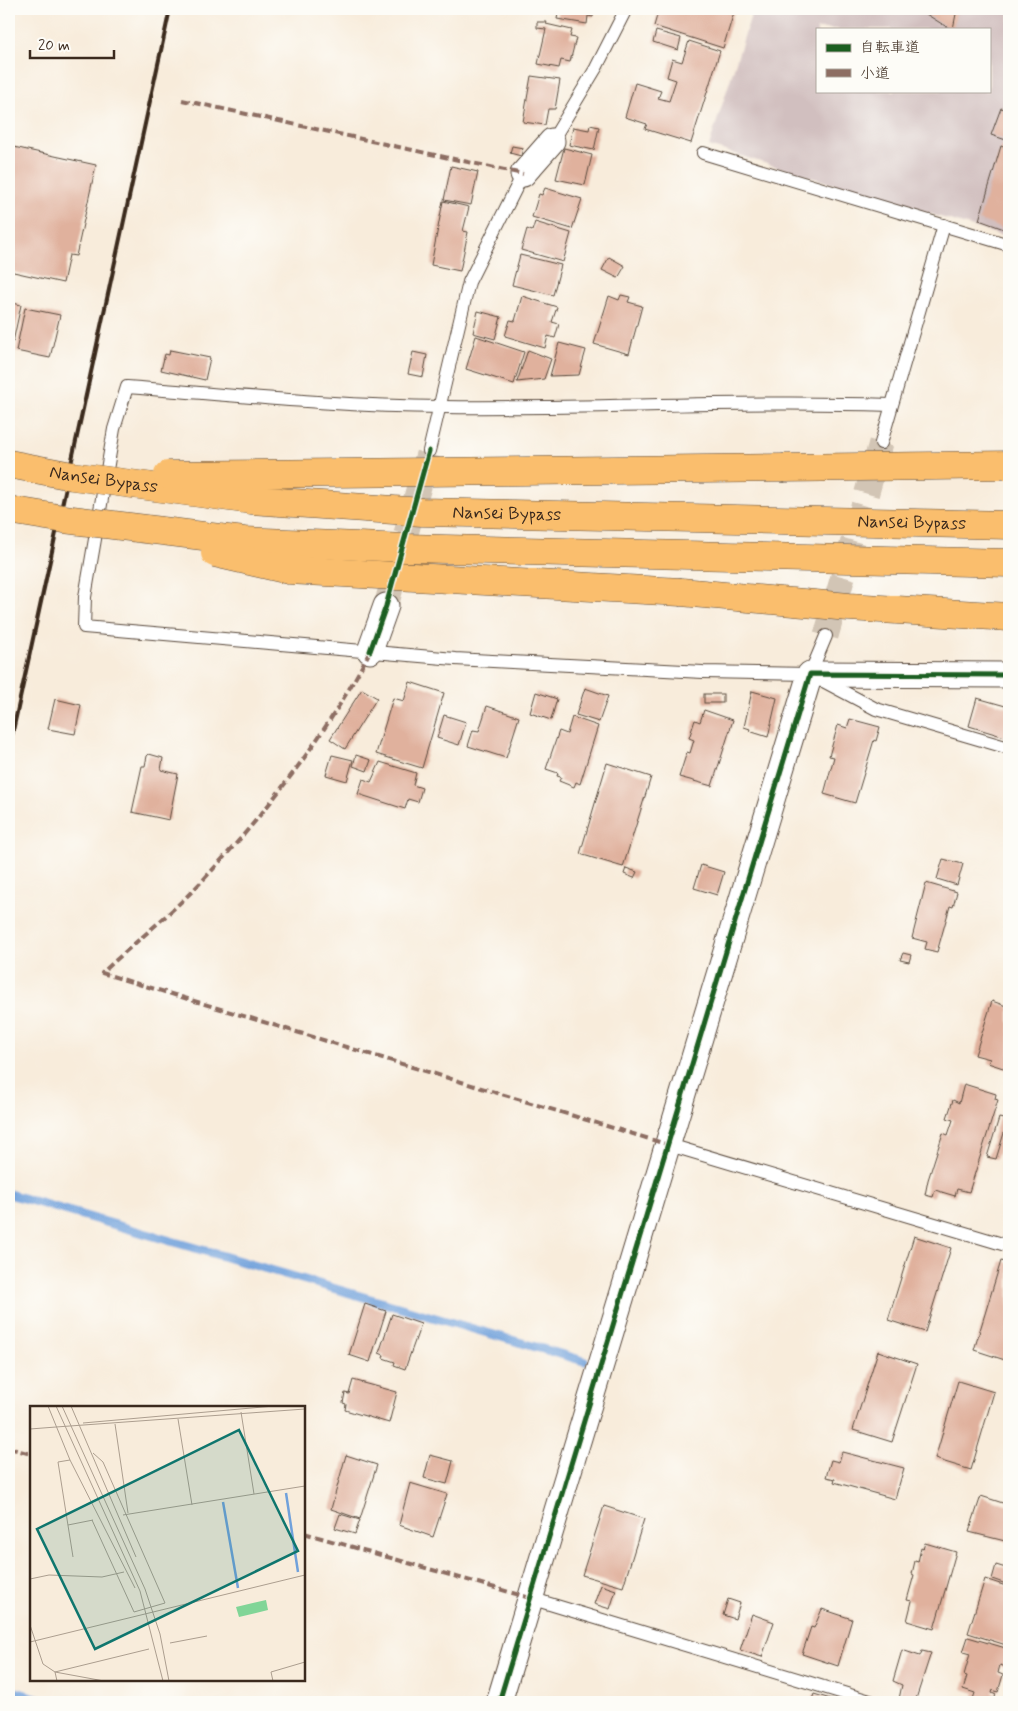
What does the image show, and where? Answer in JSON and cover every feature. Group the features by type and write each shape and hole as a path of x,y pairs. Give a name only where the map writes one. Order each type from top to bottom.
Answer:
{"highway":[{"name":"Nansei Bypass","path":"9,464 72,476 251,500 422,512 1009,525"},
{"path":"72,476 1009,465"},
{"name":"Nansei Bypass","path":"9,510 64,519 244,541 406,548 1009,563"},
{"path":"64,519 290,570 681,592 849,607 1009,617"}],"street":[{"path":"523,174 552,141"},
{"path":"370,651 386,606"},
{"path":"499,1702 666,1144 810,674 1009,675"}],"lane":[{"path":"552,141 596,68 626,9"},
{"path":"703,153 1009,245"},
{"path":"429,451 441,407 469,282 523,174"},
{"path":"881,443 944,225"},
{"path":"891,405 805,402 441,407 273,398 127,387 114,429 85,597 84,627 524,662 703,672 810,674 876,709 1009,748"},
{"path":"810,674 826,636"},
{"path":"666,1144 1009,1246"},
{"path":"530,1598 873,1702"}],"shaded area":[{"path":"753,9 1009,9 1009,238 709,146"}],"building":[{"path":"559,9 594,9 593,17 588,16 587,24 557,19"},
{"path":"659,9 735,9 723,48 654,26"},
{"path":"918,9 957,9 953,28 948,28"},
{"path":"537,22 547,22 546,24 572,30 570,37 576,38 570,62 561,60 559,68 538,64 546,29 537,28"},
{"path":"656,31 681,38 678,50 653,42"},
{"path":"689,41 720,51 691,143 645,129 647,124 625,117 635,83 661,91 658,98 669,101 676,80 667,77 672,59 682,62"},
{"path":"531,76 560,80 555,109 548,109 545,125 523,122"},
{"path":"1001,108 1009,110 1009,141 991,135"},
{"path":"590,125 599,127 594,150 569,145 573,127 589,130"},
{"path":"9,146 96,165 76,256 69,255 63,283 9,271"},
{"path":"512,146 523,148 521,156 510,153"},
{"path":"1001,146 1009,149 1009,212 1004,229 979,220"},
{"path":"564,148 592,155 585,185 556,179"},
{"path":"451,166 478,172 471,205 444,200"},
{"path":"545,188 582,199 572,229 532,217 539,194 542,195"},
{"path":"443,201 469,207 463,231 468,232 460,271 431,265"},
{"path":"535,222 571,233 563,262 521,250 527,229 532,231"},
{"path":"520,255 561,265 553,295 512,285"},
{"path":"609,257 625,266 618,278 602,270"},
{"path":"621,295 630,297 628,302 642,306 629,354 594,344 609,296 619,300"},
{"path":"522,296 557,307 552,322 559,324 555,338 548,336 545,348 505,336 510,320 515,321"},
{"path":"9,302 21,305 13,342 9,341"},
{"path":"25,308 60,315 50,358 16,351"},
{"path":"478,311 501,317 495,339 473,333"},
{"path":"476,336 524,352 514,384 466,369"},
{"path":"559,343 586,350 579,375 550,376"},
{"path":"170,350 210,358 205,380 161,370 165,354 169,355"},
{"path":"528,350 551,359 544,379 517,382"},
{"path":"413,352 427,355 423,377 408,374"},
{"path":"410,682 444,693 422,768 376,754 393,698 404,701"},
{"path":"585,688 608,696 599,722 576,715"},
{"path":"362,689 377,698 345,749 330,739"},
{"path":"752,691 777,698 768,737 749,731 750,729 744,727"},
{"path":"536,692 557,699 551,720 530,713"},
{"path":"704,694 723,694 723,703 704,703"},
{"path":"977,698 1009,707 1009,720 1005,737 969,726"},
{"path":"55,699 81,705 75,734 48,729"},
{"path":"487,706 519,717 506,758 468,746 473,730 479,731"},
{"path":"704,710 733,720 712,786 679,777 687,752 690,753 694,740 689,738 695,720 700,722"},
{"path":"444,715 466,722 459,745 437,738"},
{"path":"572,717 598,726 580,784 576,782 574,787 559,781 561,777 557,776 558,773 546,769 559,731 567,734"},
{"path":"850,719 880,727 876,741 874,740 855,803 824,794 834,757 829,756 838,725 847,728"},
{"path":"149,754 163,758 161,770 178,774 169,820 132,812 142,766 145,766"},
{"path":"332,755 353,760 347,781 326,775"},
{"path":"356,755 371,760 367,771 353,766"},
{"path":"380,762 416,773 413,785 422,788 418,802 408,799 405,809 358,794 363,779 371,782"},
{"path":"607,763 651,777 623,867 580,854"},
{"path":"943,859 963,864 957,885 937,879"},
{"path":"701,865 724,872 717,895 694,888"},
{"path":"626,868 637,872 634,878 624,874"},
{"path":"926,883 957,892 953,907 950,906 937,952 925,949 927,942 912,938"},
{"path":"903,953 911,955 909,962 900,960"},
{"path":"992,1001 1009,1007 1009,1070 988,1063 990,1059 975,1055"},
{"path":"964,1084 996,1094 995,1099 998,1100 969,1192 957,1189 955,1196 935,1190 933,1197 925,1195 943,1133 948,1135 953,1120 947,1118 953,1100 959,1103"},
{"path":"999,1118 1008,1120 996,1159 987,1157"},
{"path":"914,1236 951,1248 925,1332 888,1320"},
{"path":"1001,1261 1009,1263 1008,1361 974,1350"},
{"path":"365,1304 386,1311 370,1362 349,1355"},
{"path":"392,1314 421,1324 405,1369 394,1365 395,1362 383,1358 384,1355 379,1353"},
{"path":"878,1351 917,1364 892,1442 853,1430"},
{"path":"353,1380 397,1392 389,1423 345,1410 346,1404 343,1403 345,1393 349,1394"},
{"path":"958,1381 994,1392 971,1470 935,1459"},
{"path":"842,1452 904,1468 895,1499 834,1482 835,1479 826,1477 831,1460 839,1462"},
{"path":"346,1455 377,1465 360,1519 331,1509"},
{"path":"430,1455 453,1461 447,1484 424,1478"},
{"path":"410,1483 447,1494 433,1537 399,1525"},
{"path":"981,1496 1009,1505 1009,1542 969,1532"},
{"path":"604,1506 644,1519 623,1587 582,1575"},
{"path":"340,1514 360,1520 355,1534 335,1528"},
{"path":"925,1543 956,1552 934,1629 907,1621 912,1601 907,1600 914,1575 912,1574 915,1561 918,1562 921,1548 923,1549"},
{"path":"996,1565 1009,1569 1009,1585 992,1579"},
{"path":"985,1579 1009,1587 1009,1635 1006,1645 968,1633"},
{"path":"601,1585 616,1590 610,1609 594,1604"},
{"path":"728,1599 740,1603 735,1619 723,1615"},
{"path":"822,1609 852,1619 838,1666 802,1654 811,1627 814,1628"},
{"path":"752,1614 774,1622 762,1657 740,1650"},
{"path":"968,1637 1009,1649 1006,1667 1000,1665 998,1673 1003,1675 998,1692 993,1690 992,1693 996,1695 993,1702 972,1702 975,1693 963,1689 967,1676 964,1675 970,1654 963,1652"},
{"path":"902,1650 920,1656 922,1651 931,1653 915,1702 899,1699 902,1685 893,1681"},
{"path":"814,1694 834,1700 833,1702 811,1702"}],"waterway":[{"path":"9,1194 584,1361"},
{"path":"9,1690 49,1702"}],"tunnel":[{"path":"826,636 881,443"},
{"path":"386,606 428,454"}],"railway":[{"path":"9,749 170,9"}],"marked path":[{"path":"182,100 523,174"},
{"path":"370,651 335,712 315,742 250,827 191,892 102,973 666,1144"},
{"path":"9,1448 30,1454"},
{"path":"305,1533 530,1598"}],"cycle path":[{"path":"370,651 386,606 429,451"},
{"path":"499,1702 810,674 1009,675"}]}
